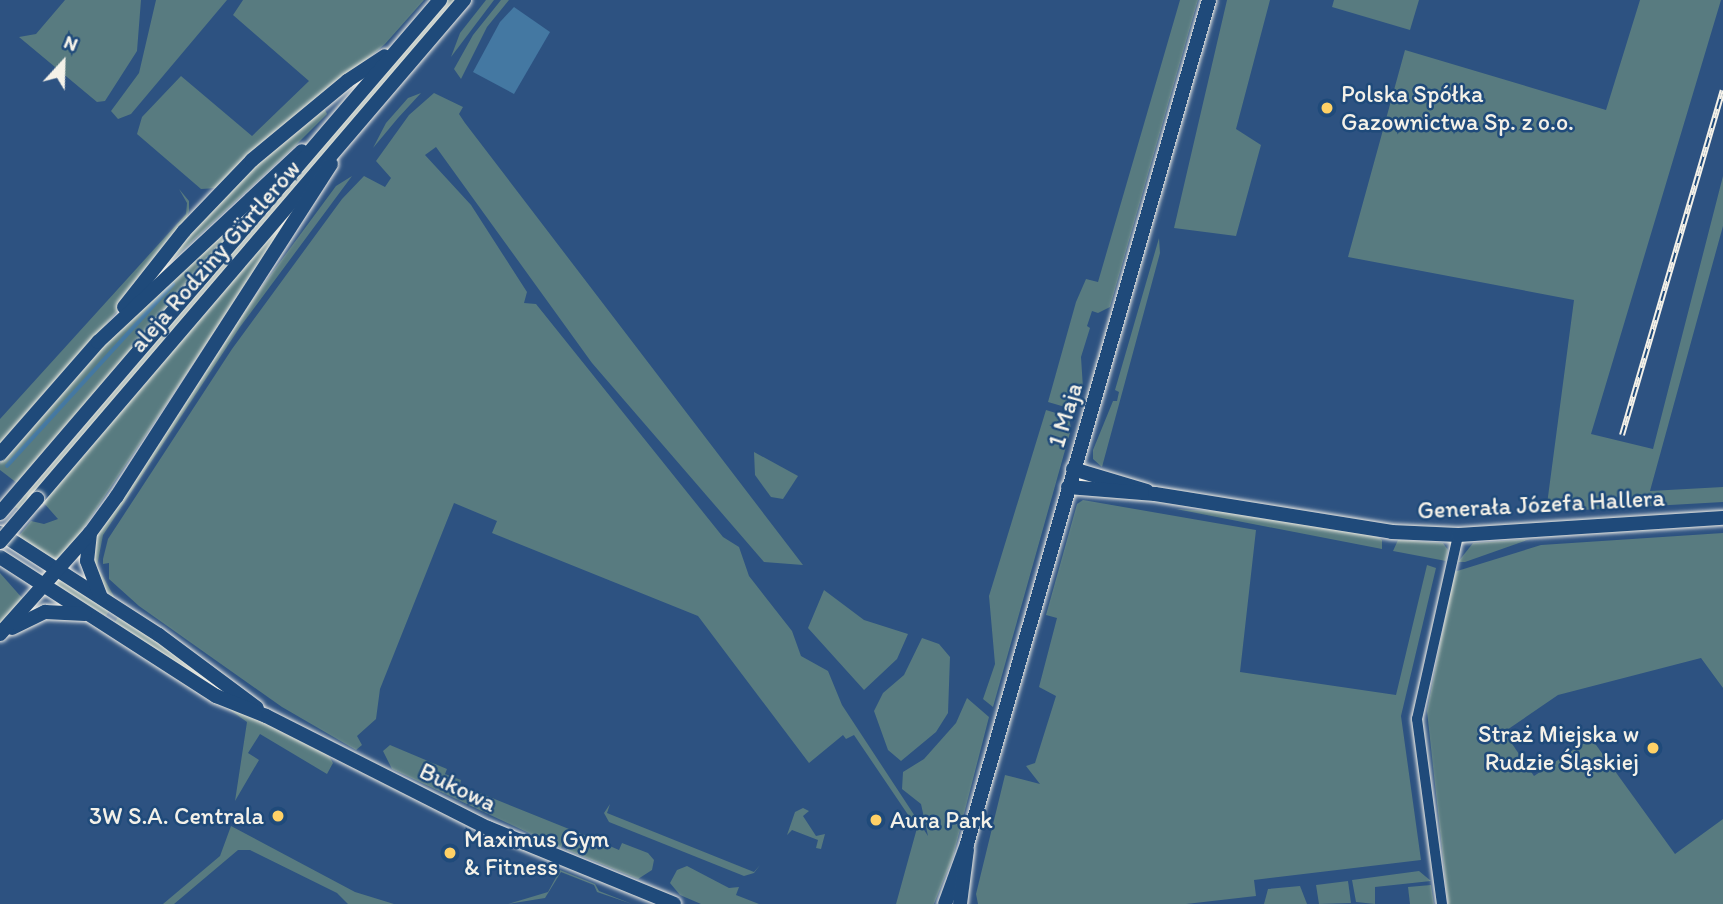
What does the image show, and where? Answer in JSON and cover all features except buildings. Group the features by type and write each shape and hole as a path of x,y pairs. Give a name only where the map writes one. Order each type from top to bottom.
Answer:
{"main road":[{"name":"aleja Rodziny Gürtlerów","path":"0,513 440,0"},
{"name":"aleja Rodziny Gürtlerów","path":"0,541 464,0"},
{"name":"1 Maja","path":"945,904 967,844 1209,0"},
{"path":"0,454 98,342 184,231 243,169 347,81 401,46"},
{"path":"98,342 278,170 327,130"},
{"path":"0,636 90,533 316,192 344,141"},
{"name":"Generała Józefa Hallera","path":"1073,469 1155,494"},
{"name":"Generała Józefa Hallera","path":"1068,487 1155,494 1381,531 1458,535 1723,518"},
{"name":"Bukowa","path":"0,533 206,668 266,716"},
{"path":"90,533 87,561 101,598"},
{"name":"Bukowa","path":"0,557 216,696 266,716 499,833 674,904"},
{"path":"0,636 28,618 45,612 75,611 102,621"},
{"name":"1 Maja","path":"960,904 967,844"}],"street":[{"path":"1442,904 1417,719 1458,535"}],"green space":[{"path":"65,0 141,0 137,51 105,101 97,102 19,37 36,34"},
{"path":"156,0 227,0 131,114 118,119 111,111 139,73"},
{"path":"243,0 424,0 385,44 217,188 201,189 137,134 142,117 181,76 252,136 309,81 233,15"},
{"path":"448,0 456,0 42,483 19,509 15,507"},
{"path":"486,0 494,0 451,57 460,33"},
{"path":"501,0 509,0 487,27 461,79 454,69 473,35"},
{"path":"1180,0 1198,0 1110,307 1098,313 1092,311 1081,357 1083,388 1072,409 1048,402 1076,302 1086,279 1098,282"},
{"path":"1227,0 1270,0 1236,129 1261,145 1236,236 1174,228"},
{"path":"1334,0 1419,0 1410,30 1332,7"},
{"path":"1640,0 1721,0 1591,434 1653,449 1723,176 1723,226 1650,491 1723,487 1723,502 1546,512 1574,300 1348,257 1405,50 1606,110"},
{"path":"421,93 373,148 386,123 408,98"},
{"path":"434,93 463,107 459,114 465,123 803,565 764,562 592,363 436,147 425,155 471,205 527,292 524,303 536,304 723,537 739,547 749,576 792,631 801,656 828,671 842,705 928,836 921,804 902,789 903,772 924,759 956,723 967,698 989,717 953,857 934,904 896,904 917,828 854,735 846,739 843,735 809,763 698,616 492,533 497,521 454,503 380,689 376,719 357,736 362,745 356,750 282,707 139,606 109,579 109,563 103,564 108,539 232,349 342,199 364,176 385,187 391,178 376,161 409,115"},
{"path":"324,108 327,114 294,147 158,273 185,236 244,174"},
{"path":"284,172 17,483 0,470 0,463 105,343"},
{"path":"352,176 240,327 103,535 97,566 116,600 97,582 92,550 98,532 235,323 336,186"},
{"path":"179,189 189,201 186,221 113,316 0,446 0,419 186,214 187,203"},
{"path":"309,190 75,541 56,562 17,538 31,521 44,524 58,519 43,502"},
{"path":"1159,238 1160,253 1102,467 1093,459 1093,450 1113,401 1117,401 1119,392 1115,390"},
{"path":"1046,410 1069,417 1071,429 993,707 983,699 995,664 989,596"},
{"path":"754,452 798,476 783,499 771,497 755,475"},
{"path":"1083,500 1256,530 1240,672 1396,695 1427,565 1436,568 1401,716 1421,860 1254,880 1256,896 1186,904 978,904 976,894 1005,775 1040,784 1026,766 1035,763 1056,696 1039,687 1057,618 1046,615 1077,504"},
{"path":"1176,509 1232,512 1375,535 1382,540 1382,549"},
{"path":"1723,533 1723,688 1701,658 1558,695 1504,732 1534,776 1591,738 1675,854 1723,819 1723,904 1448,904 1427,711 1454,572 1541,545"},
{"path":"1530,539 1465,562 1458,562 1473,543"},
{"path":"1398,540 1443,543 1448,550 1446,561 1393,551"},
{"path":"0,573 23,599 0,626"},
{"path":"59,578 109,611 106,616 55,584"},
{"path":"824,590 864,620 908,634 897,659 864,690 808,628"},
{"path":"118,617 200,669 238,700 204,682 115,622"},
{"path":"922,638 939,644 950,657 948,713 936,732 901,761 888,750 874,711 883,693 904,675"},
{"path":"216,700 327,753 333,763 327,774 260,734 248,753 259,760 235,801 247,722"},
{"path":"390,745 447,769 445,774 461,780 460,785 569,829 561,848 392,769 383,751"},
{"path":"610,804 607,813 754,872 760,865 754,873 744,876 609,822 604,813"},
{"path":"803,808 809,811 803,816 816,836 825,834 821,849 816,848 818,840 792,830 787,835 795,812"},
{"path":"231,826 355,892 394,904 348,904 337,893 250,850 238,850 174,904 163,904 220,856"},
{"path":"575,831 619,850 622,843 648,853 654,860 652,870 638,879 567,850"},
{"path":"687,866 729,888 739,887 736,895 759,904 701,904 680,895 670,883 677,870"},
{"path":"560,870 595,884 599,891 632,904 597,892 594,885 561,872 545,898 508,904 548,892"},
{"path":"1419,871 1431,881 1375,887 1375,904 1356,902 1352,880"},
{"path":"1348,881 1351,903 1319,904 1316,885"},
{"path":"1431,885 1434,904 1410,904 1408,887"},
{"path":"1300,886 1307,904 1264,904 1268,889"}],"water":[{"path":"514,7 550,32 514,94 473,72 500,22"}],"waterway":[{"path":"7,466 173,284"}],"railway":[{"path":"1622,435 1723,90"}],"place":[{"name":"Polska Spółka Gazownictwa Sp. z o.o.","path":"1327,108"},
{"name":"Straż Miejska w Rudzie Śląskiej","path":"1653,748"},
{"name":"3W S.A. Centrala","path":"278,816"},
{"name":"Aura Park","path":"876,820"},
{"name":"Maximus Gym & Fitness","path":"450,853"}]}
